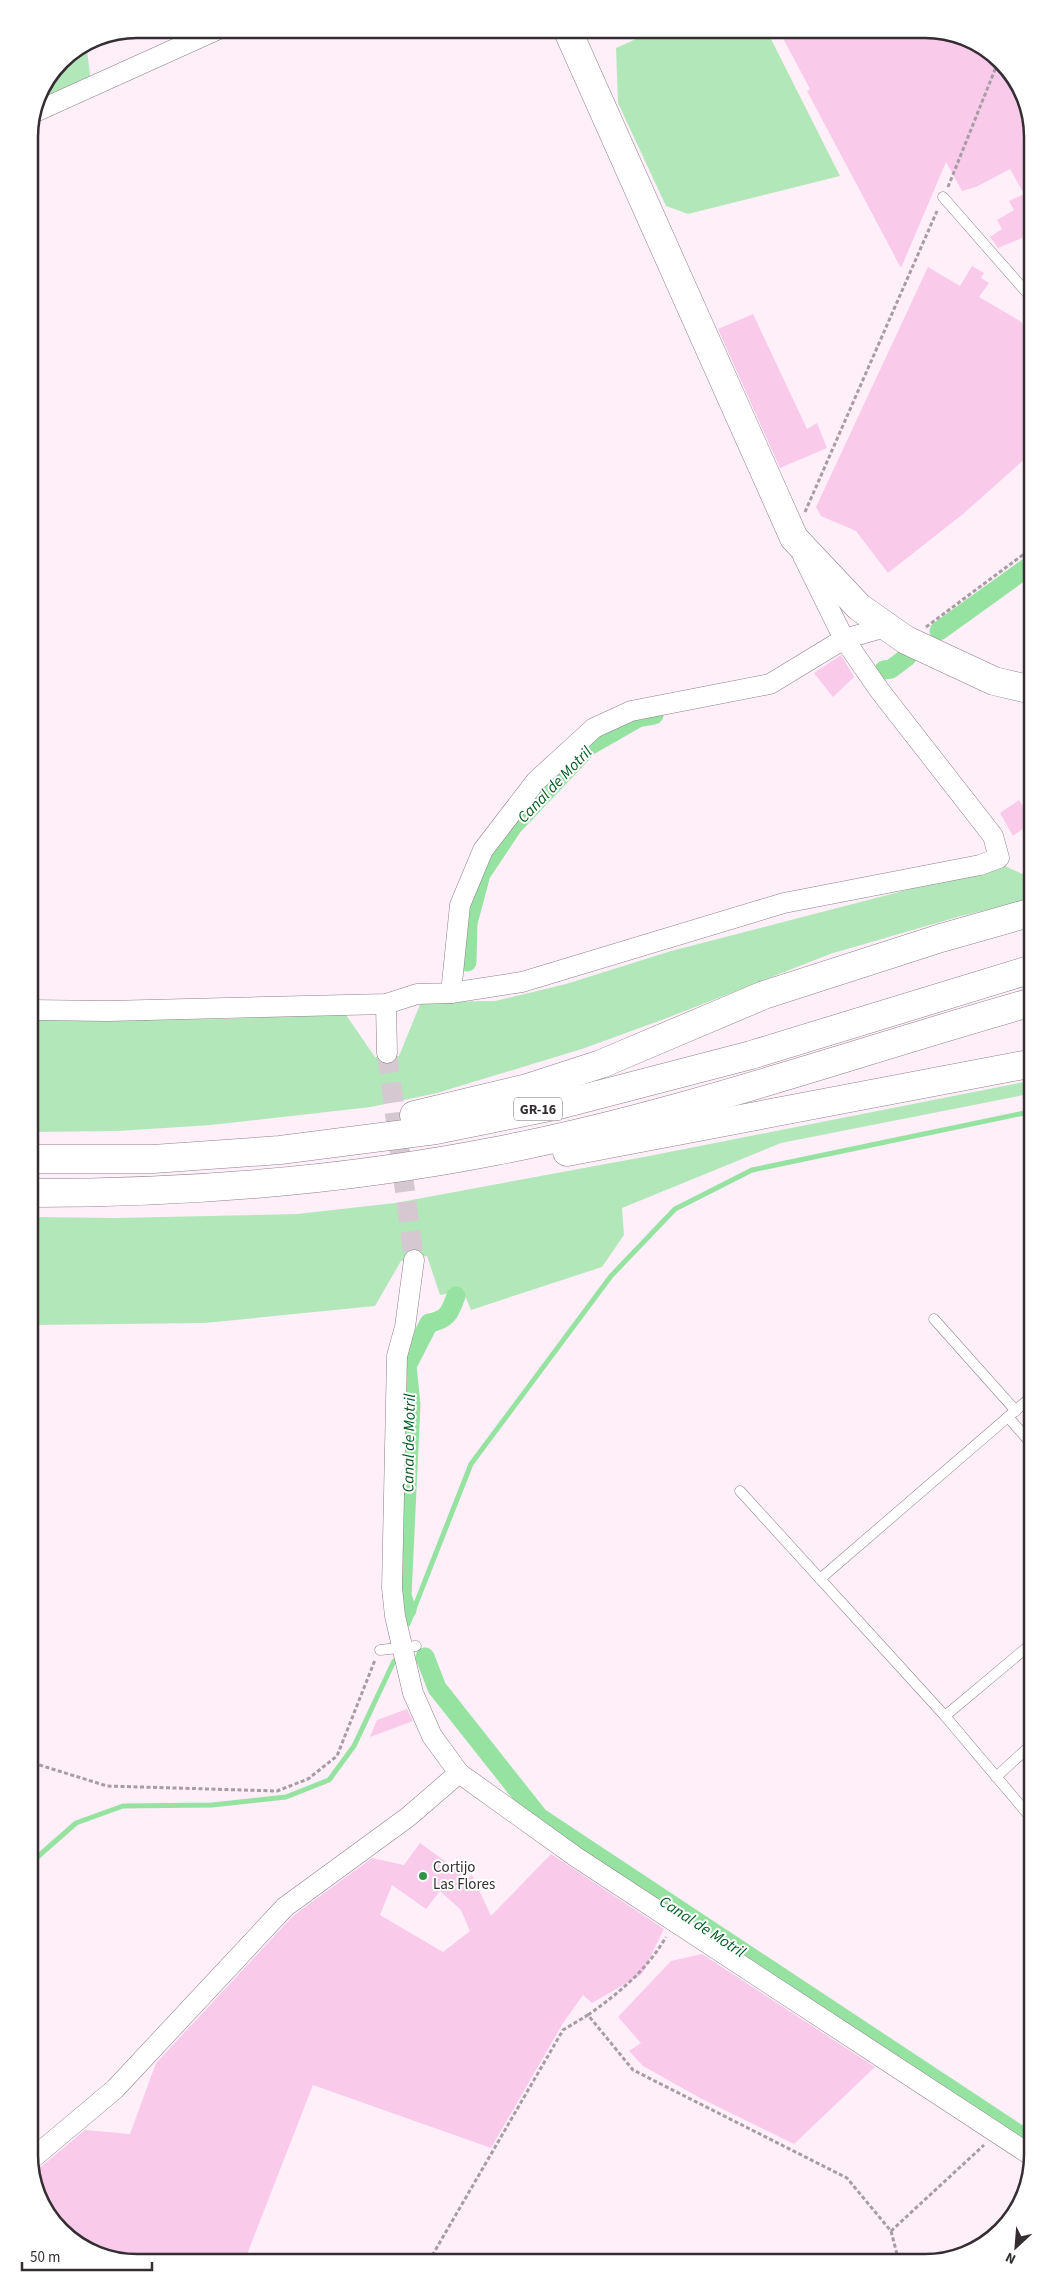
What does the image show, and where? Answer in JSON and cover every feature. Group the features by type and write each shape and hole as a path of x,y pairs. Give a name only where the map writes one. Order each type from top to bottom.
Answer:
{"main road":[{"path":"571,38 794,538 858,607 896,634 994,680 1024,688"},
{"path":"280,1150 322,1132 387,1121 527,1088 601,1064 764,995 941,938 1024,914"},
{"name":"GR-16","path":"38,1159 153,1159 280,1150 436,1130 559,1105 751,1055 1024,972"},
{"name":"GR-16","path":"38,1192 102,1193 207,1188 335,1176 497,1151 732,1094 1024,1005"},
{"path":"440,1161 495,1165 1024,1065"}],"street":[{"path":"42,109 198,38"},
{"path":"38,1010 118,1011 386,1004 417,994 451,993 522,982 784,903 980,865 999,858 993,836 880,691 844,639 794,538"},
{"path":"451,993 460,905 484,850 536,781 594,728 632,711 770,684 844,639 896,634"},
{"path":"386,1004 387,1052"},
{"path":"414,1260 405,1327 397,1356 392,1480 392,1588 409,1646 413,1693 432,1736 458,1773 576,1858 1024,2151"},
{"path":"38,2154 116,2089 284,1907 408,1817 458,1773"}],"lane":[{"path":"943,197 1024,290"},
{"path":"934,1319 1012,1414 1024,1433"},
{"path":"820,1579 1024,1403"},
{"path":"740,1491 945,1716 1024,1810"},
{"path":"380,1650 409,1646"},
{"path":"945,1716 1024,1650"},
{"path":"996,1777 1024,1751"}],"path":[{"path":"794,538 943,197 996,67"},
{"path":"896,634 943,616 1024,553"},
{"path":"38,1765 108,1786 277,1791 308,1779 337,1756 380,1650"},
{"path":"433,2254 563,2030 588,2015 628,1986 657,1953 675,1922"},
{"path":"588,2015 633,2070 847,2178 890,2230 897,2254"},
{"path":"890,2230 997,2133"}],"green space":[{"path":"638,38 771,38 840,176 688,214 666,206 618,103 616,48"},
{"path":"87,51 91,82 44,103 54,81 66,66"},
{"path":"1003,865 1024,875 1024,901 961,916 830,954 582,1049 437,1093 371,1107 211,1125 118,1131 38,1132 38,1020 228,1019 344,1012 375,1057 399,1056 421,1002 495,1001 566,984 671,951"},
{"path":"1024,1082 1024,1095 781,1143 622,1208 624,1235 602,1267 471,1310 463,1291 440,1295 427,1256 401,1261 375,1306 205,1323 38,1325 38,1217 115,1218 297,1214 395,1203 649,1156"}],"building":[{"path":"783,38 931,38 944,39 969,48 995,66 1010,87 1018,104 1022,117 1024,136 1024,194 1010,169 976,187 962,191 946,162 901,268 807,91 810,89"},
{"path":"1024,194 1024,237 998,248 990,237 1002,229 997,220 1014,210 1009,201"},
{"path":"972,266 984,273 981,278 989,283 979,297 1024,325 1024,460 963,514 888,573 856,531 821,516 816,507 928,267 960,286"},
{"path":"753,314 807,429 817,423 827,448 780,468 718,329"},
{"path":"841,655 854,677 833,697 814,673"},
{"path":"1019,800 1024,808 1024,828 1013,836 1000,813"},
{"path":"407,1709 413,1721 370,1737 377,1720"},
{"path":"420,1843 468,1878 472,1875 491,1916 551,1854 664,1929 642,1974 592,2003 583,1995 563,2023 491,2148 313,2085 247,2254 117,2253 98,2247 66,2226 48,2200 38,2168 85,2130 130,2134 156,2063 293,1916 372,1858 404,1865","holes":["392,1885 426,1909 440,1891 461,1910 470,1931 443,1952 380,1915"]},
{"path":"702,1954 875,2067 794,2144 702,2099 643,2066 629,2051 641,2043 618,2017 671,1961"}],"waterway":[{"name":"Canal de Motril","path":"939,631 1024,570"},
{"name":"Canal de Motril","path":"884,670 891,669 907,657"},
{"name":"Canal de Motril","path":"467,962 468,923 481,874 513,826 589,746 638,718 654,715"},
{"path":"408,1624 471,1464 611,1276 675,1209 752,1170 1024,1113"},
{"name":"Canal de Motril","path":"407,1610 402,1596 411,1404 407,1366 429,1323 444,1318 452,1307 456,1296"},
{"name":"Canal de Motril","path":"425,1657 437,1688 539,1817 1024,2138"},
{"path":"38,1856 76,1823 123,1806 212,1805 286,1797 329,1780 354,1746 394,1661"}],"tunnel":[{"path":"387,1053 414,1260"}],"place":[{"name":"Cortijo Las Flores","path":"423,1876"}]}
